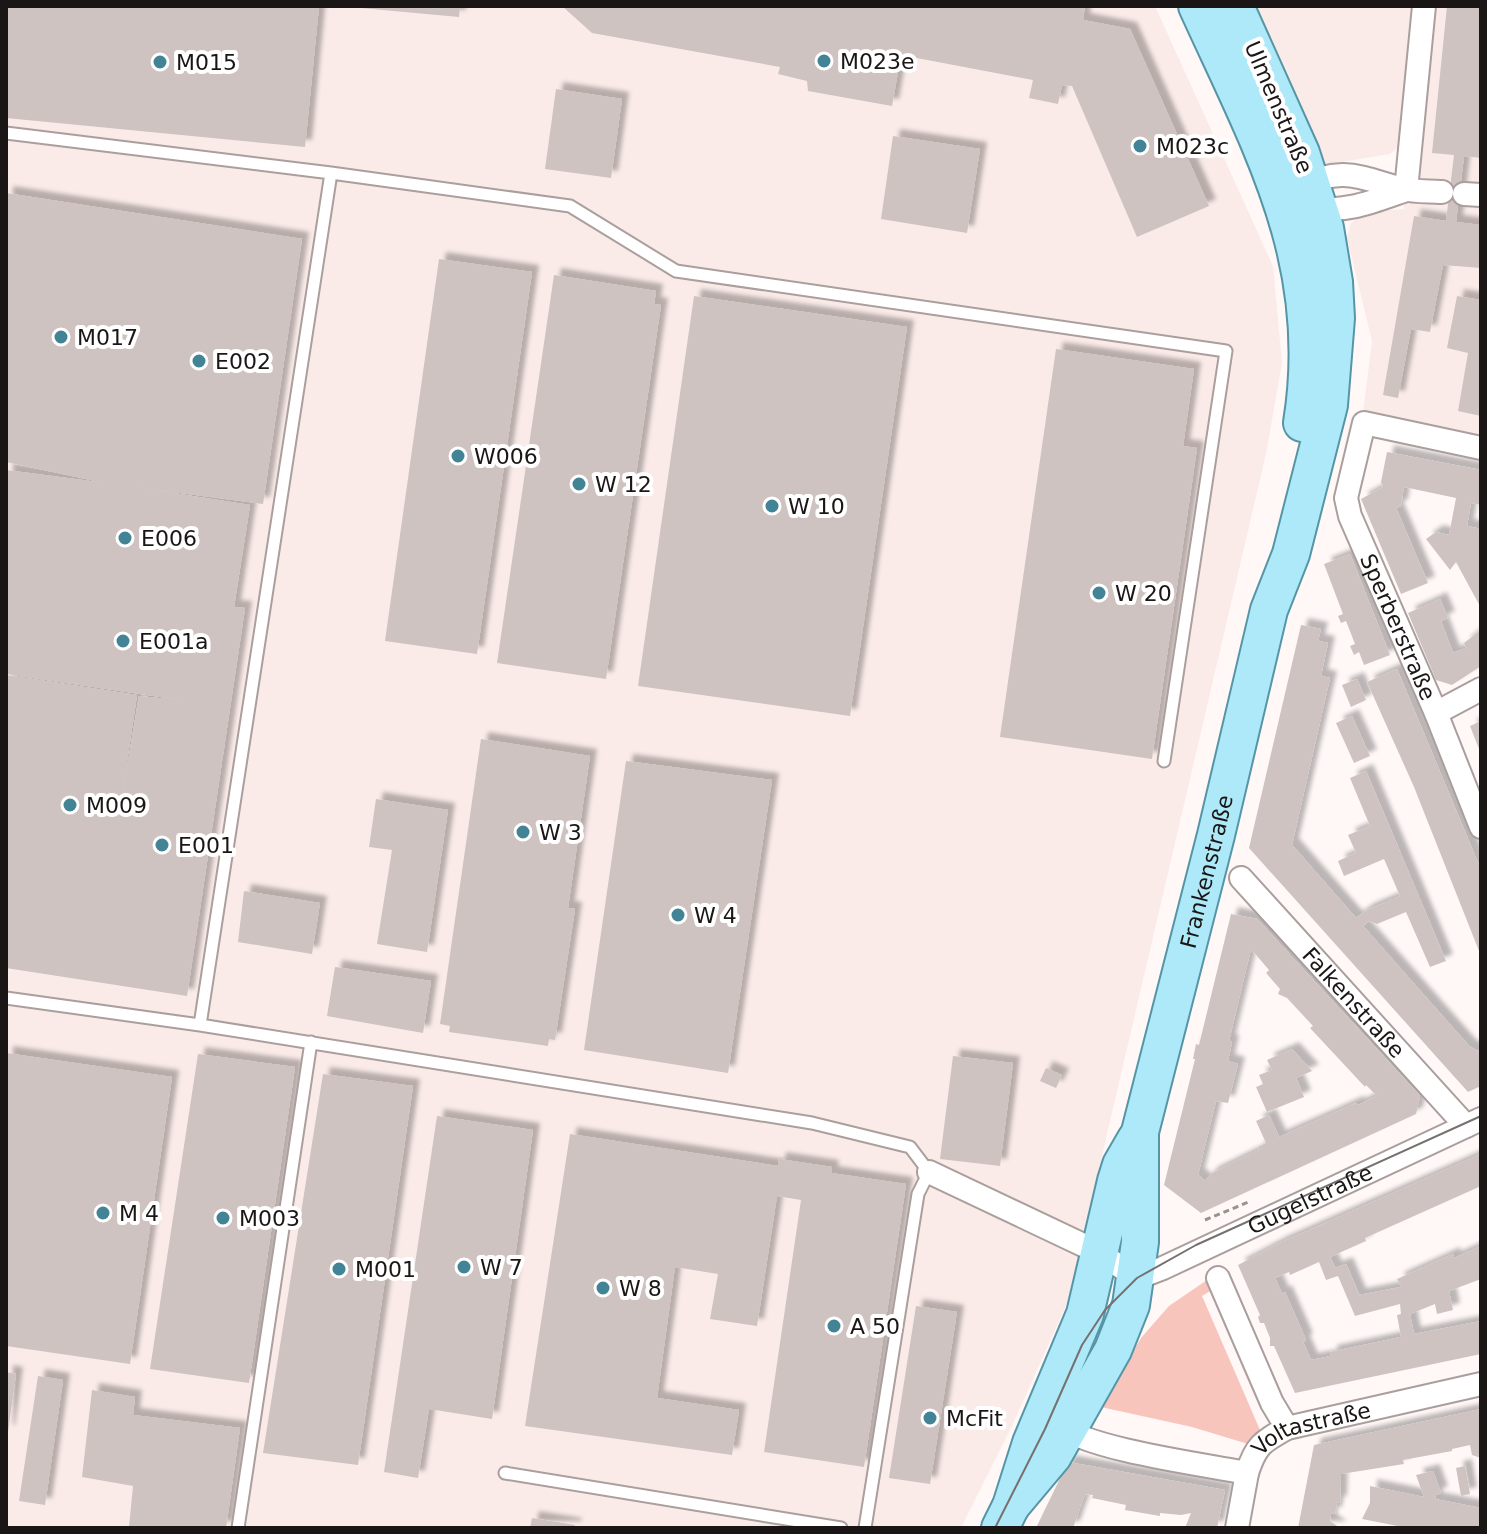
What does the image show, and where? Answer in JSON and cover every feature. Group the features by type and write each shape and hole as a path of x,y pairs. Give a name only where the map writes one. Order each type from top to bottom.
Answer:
{"main road":[{"name":"Ulmenstraße","path":"1197,6 1262,149 1305,196"},
{"name":"Ulmenstraße","path":"1235,6 1305,196"},
{"name":"Frankenstraße","path":"1006,1517 1053,1456 1056,1420 1121,1165 1140,1132 1216,835 1269,610 1291,554 1326,421 1331,389 1335,300 1329,247 1305,196"},
{"name":"Frankenstraße","path":"1056,1420 1119,1338 1128,1317 1137,1278 1142,1202 1140,1132"}],"street":[{"path":"1406,190 1424,6"},
{"path":"1305,196 1359,175 1406,190 1462,194"},
{"path":"1305,196 1356,205 1406,190"},
{"name":"Sperberstraße","path":"1481,448 1364,423 1346,498 1350,516 1436,713 1481,827"},
{"path":"1436,713 1481,689"},
{"name":"Falkenstraße","path":"1241,878 1473,1123"},
{"name":"Gugelstraße","path":"1137,1278 1473,1123"},
{"path":"929,1172 1100,1253 1137,1278"},
{"path":"1218,1278 1272,1403 1287,1428"},
{"name":"Voltastraße","path":"1056,1420 1092,1442 1247,1473 1253,1452 1262,1442 1287,1428 1481,1384"},
{"path":"1237,1528 1247,1473"}],"lane":[{"path":"6,133 570,206 676,271 1226,351 1164,761"},
{"path":"200,1025 331,173"},
{"path":"6,998 311,1042 812,1123 910,1147 929,1172 918,1194 865,1528"},
{"path":"238,1528 311,1042"},
{"path":"505,1473 841,1528"}],"path":[{"path":"1205,1220 1251,1201"}],"shaded area":[{"path":"6,6 1155,6 1273,266 1282,363 1266,454 1068,1301 1012,1426 961,1528 6,1528"},
{"path":"1246,6 1481,6 1481,437 1363,413 1372,341 1347,238 1351,223 1364,212 1404,209 1401,145 1390,154 1323,165"},
{"path":"1207,1280 1212,1290 1202,1296 1260,1430 1248,1444 1192,1427 1101,1407 1141,1338 1169,1306"}],"building":[{"name":"M015","path":"6,6 319,6 305,147 6,118"},
{"path":"361,6 460,6 459,17"},
{"path":"562,6 1085,6 1083,20 1130,29 1209,206 1137,237 1072,86 1062,85 1058,104 1029,98 1033,80 901,55 892,106 808,91 807,81 778,74 780,67 592,33"},
{"path":"1447,6 1481,6 1481,158 1464,156 1456,222 1481,225 1481,268 1443,265 1430,332 1411,329 1398,398 1383,395 1414,216 1446,221 1454,155 1432,153"},
{"path":"556,89 622,99 611,178 545,169"},
{"path":"893,136 980,149 967,233 881,219"},
{"path":"6,193 302,239 263,504 128,486 250,505 234,607 245,608 187,996 6,968 6,675 137,695 117,828 139,696 188,701 6,674 6,470 105,483 6,462"},
{"name":"W006","path":"439,259 532,272 477,654 385,641"},
{"name":"W 12","path":"554,275 656,291 654,304 661,305 606,679 497,663"},
{"name":"W 10","path":"694,296 907,327 850,716 638,686"},
{"path":"1457,296 1481,300 1481,416 1458,411 1468,353 1447,348"},
{"name":"W 20","path":"1056,349 1194,369 1183,446 1197,448 1152,759 1000,737"},
{"path":"1387,452 1481,470 1481,505 1471,503 1467,526 1481,529 1481,608 1456,562 1450,570 1426,539 1436,532 1449,535 1456,498 1404,487 1401,506 1396,508 1428,583 1401,594 1361,499 1383,487 1381,482"},
{"path":"1350,554 1390,655 1364,665 1359,652 1354,655 1350,646 1355,644 1346,621 1341,623 1338,616 1343,614 1324,564"},
{"path":"1440,599 1448,618 1441,621 1453,653 1466,648 1464,643 1481,630 1481,666 1452,685 1436,680 1408,613"},
{"path":"1301,625 1321,629 1318,641 1328,643 1321,676 1330,678 1292,845 1356,918 1400,896 1384,859 1344,876 1338,861 1356,853 1348,835 1370,826 1350,778 1366,771 1446,961 1430,967 1406,912 1377,924 1369,921 1363,926 1469,1046 1477,1051 1481,1049 1481,1086 1468,1092 1249,848"},
{"path":"1397,669 1481,870 1481,956 1414,787 1367,682"},
{"path":"1357,679 1366,700 1351,707 1342,685"},
{"path":"1352,716 1370,756 1354,763 1336,723"},
{"path":"1481,721 1481,754 1470,726"},
{"name":"W 3","path":"481,739 590,756 568,908 575,909 555,1040 549,1039 548,1046 449,1032 450,1026 440,1024"},
{"name":"W 4","path":"626,761 772,780 728,1073 584,1050"},
{"path":"376,799 448,810 427,952 377,944 392,850 369,847"},
{"path":"244,891 320,903 312,954 238,942"},
{"path":"1231,914 1257,919 1420,1096 1416,1114 1201,1213 1164,1185 1196,1044 1199,1045","holes":["1251,949 1269,970 1266,973 1280,989 1278,994 1287,998 1313,1026 1310,1028 1377,1096 1279,1137 1269,1115 1256,1121 1266,1143 1258,1147 1259,1150 1212,1173 1205,1181 1198,1175 1216,1101 1228,1103 1238,1064 1228,1061 1232,1042 1229,1041"]},
{"path":"335,967 431,981 423,1033 327,1016"},
{"path":"1292,1049 1312,1071 1296,1078 1304,1097 1267,1112 1256,1087 1263,1084 1259,1075 1272,1070 1267,1060"},
{"name":"M 4","path":"6,1053 172,1077 130,1364 6,1346"},
{"name":"M003","path":"198,1054 295,1067 249,1383 150,1369"},
{"path":"953,1056 1013,1063 1000,1166 940,1159"},
{"path":"1046,1068 1062,1075 1056,1088 1040,1081"},
{"name":"M001","path":"323,1074 413,1086 358,1465 263,1453"},
{"name":"W 7","path":"437,1116 533,1130 492,1419 429,1409 418,1478 384,1472"},
{"path":"570,1134 778,1166 779,1159 832,1167 831,1173 906,1184 864,1467 764,1452 801,1200 777,1196 757,1326 710,1319 718,1274 675,1267 657,1398 739,1410 732,1455 525,1426"},
{"path":"1481,1154 1481,1186 1330,1257 1335,1268 1346,1264 1359,1295 1401,1287 1397,1279 1453,1254 1454,1258 1481,1246 1481,1279 1449,1291 1453,1310 1437,1314 1435,1304 1410,1314 1414,1334 1481,1321 1481,1354 1295,1393 1274,1346 1270,1346 1270,1338 1264,1323 1260,1323 1260,1315 1238,1265 1282,1242","holes":["1319,1262 1326,1280 1338,1276 1355,1316 1400,1304 1401,1314 1397,1315 1401,1337 1330,1352 1331,1356 1311,1360 1303,1342 1306,1340 1285,1292 1282,1294 1275,1278"]},
{"path":"916,1306 957,1312 930,1484 889,1478"},
{"path":"6,1372 16,1374 8,1432 6,1432"},
{"path":"38,1376 63,1380 45,1505 19,1501"},
{"path":"92,1390 135,1397 133,1415 240,1428 226,1528 129,1527 133,1486 82,1477"},
{"path":"1481,1409 1481,1458 1472,1455 1470,1445 1403,1460 1404,1464 1341,1474 1340,1503 1337,1502 1330,1521 1340,1528 1298,1528 1314,1445"},
{"path":"1068,1462 1225,1490 1217,1528 1185,1528 1191,1513 1160,1513 1160,1516 1125,1510 1126,1505 1085,1494 1073,1528 1036,1528"},
{"path":"1465,1466 1470,1494 1461,1496 1456,1468"},
{"path":"1433,1471 1441,1493 1435,1499 1481,1508 1481,1528 1408,1528 1362,1519 1370,1503 1370,1486 1424,1497 1416,1475"},
{"path":"532,1518 575,1525 574,1528 530,1528"}],"tram line":[{"path":"995,1528 1045,1429 1082,1345 1105,1310 1137,1278 1196,1245 1481,1116"}],"place":[{"name":"M023e","path":"824,61"},
{"name":"M015","path":"160,62"},
{"name":"M023c","path":"1140,146"},
{"name":"M017","path":"61,337"},
{"name":"E002","path":"199,361"},
{"name":"W006","path":"458,456"},
{"name":"W 12","path":"579,484"},
{"name":"W 10","path":"772,506"},
{"name":"E006","path":"125,538"},
{"name":"W 20","path":"1099,593"},
{"name":"E001a","path":"123,641"},
{"name":"M009","path":"70,805"},
{"name":"W 3","path":"523,832"},
{"name":"E001","path":"162,845"},
{"name":"W 4","path":"678,915"},
{"name":"M 4","path":"103,1213"},
{"name":"M003","path":"223,1218"},
{"name":"W 7","path":"464,1267"},
{"name":"M001","path":"339,1269"},
{"name":"W 8","path":"603,1288"},
{"name":"A 50","path":"834,1326"},
{"name":"McFit","path":"930,1418"}]}
